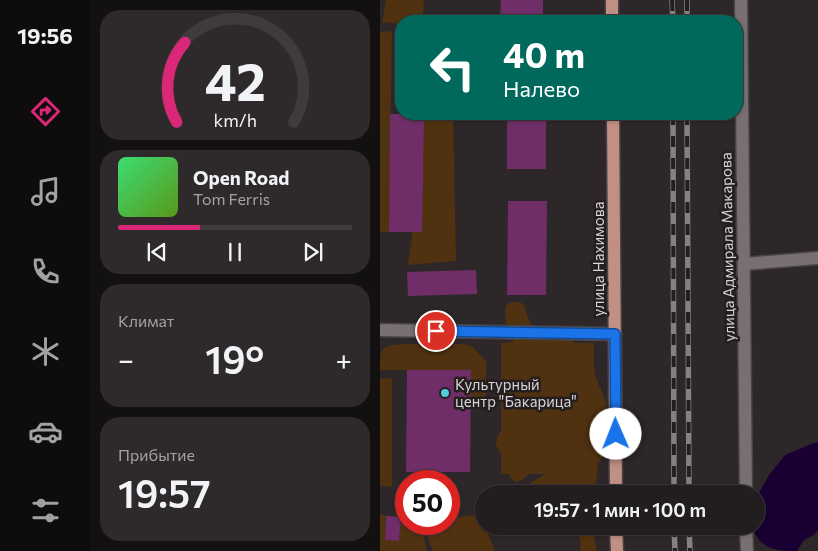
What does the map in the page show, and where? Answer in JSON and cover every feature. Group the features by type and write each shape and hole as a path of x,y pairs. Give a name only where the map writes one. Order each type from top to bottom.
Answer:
{"main road":[{"path":"612,0 612,15"},
{"name":"улица Нахимова","path":"613,120 616,485"},
{"path":"616,535 617,551"}],"street":[{"name":"улица Адмирала Макарова","path":"741,0 741,15"},
{"name":"улица Адмирала Макарова","path":"742,120 746,485"},
{"path":"744,264 818,258"},
{"path":"380,330 615,334"},
{"path":"746,535 747,551"}],"shaded area":[{"path":"386,0 424,0 423,15 395,15 395,23 382,22"},
{"path":"392,31 389,232 380,232 380,32"},
{"path":"413,120 453,120 456,261 408,265 412,238"},
{"path":"520,302 525,306 528,317 535,327 571,332 574,343 594,343 596,378 607,405 606,411 602,416 606,434 605,453 598,464 596,485 529,485 545,474 529,474 517,482 511,479 509,474 501,474 501,453 496,445 497,437 501,431 501,343 514,342 507,332 505,311 507,304"},
{"path":"403,344 463,344 472,346 486,362 486,406 471,406 471,370 380,370 380,357 383,349"},
{"path":"392,378 392,487 380,486 380,379"},
{"path":"818,442 818,530 814,535 804,540 797,551 772,549 760,541 756,535 765,535 765,485 763,485 785,455"},
{"path":"380,514 386,516 385,540 399,541 400,535 423,535 427,551 380,551"},
{"path":"475,516 475,535 489,535 495,551 433,551 427,535 460,535 460,517"},
{"path":"579,535 594,535 597,551 580,551"}],"building":[{"path":"501,0 543,0 543,15 500,15"},
{"path":"390,114 395,114 395,120 424,120 422,232 389,232"},
{"path":"507,120 546,120 546,169 507,169"},
{"path":"508,201 547,201 546,295 507,295"},
{"path":"476,270 477,294 408,296 407,272"},
{"path":"407,370 471,370 470,472 460,472 460,470 406,470"},
{"path":"386,516 395,517 395,535 400,535 399,541 385,540"}],"railway":[{"path":"672,0 673,15"},
{"path":"687,0 687,15"},
{"path":"673,120 674,485"},
{"path":"687,120 689,485"},
{"path":"674,535 675,551"},
{"path":"689,535 690,551"}],"place":[{"name":"Культурный центр \"Бакарица\"","path":"445,393"}],"route":[{"path":"436,331 615,334 616,434"}]}
